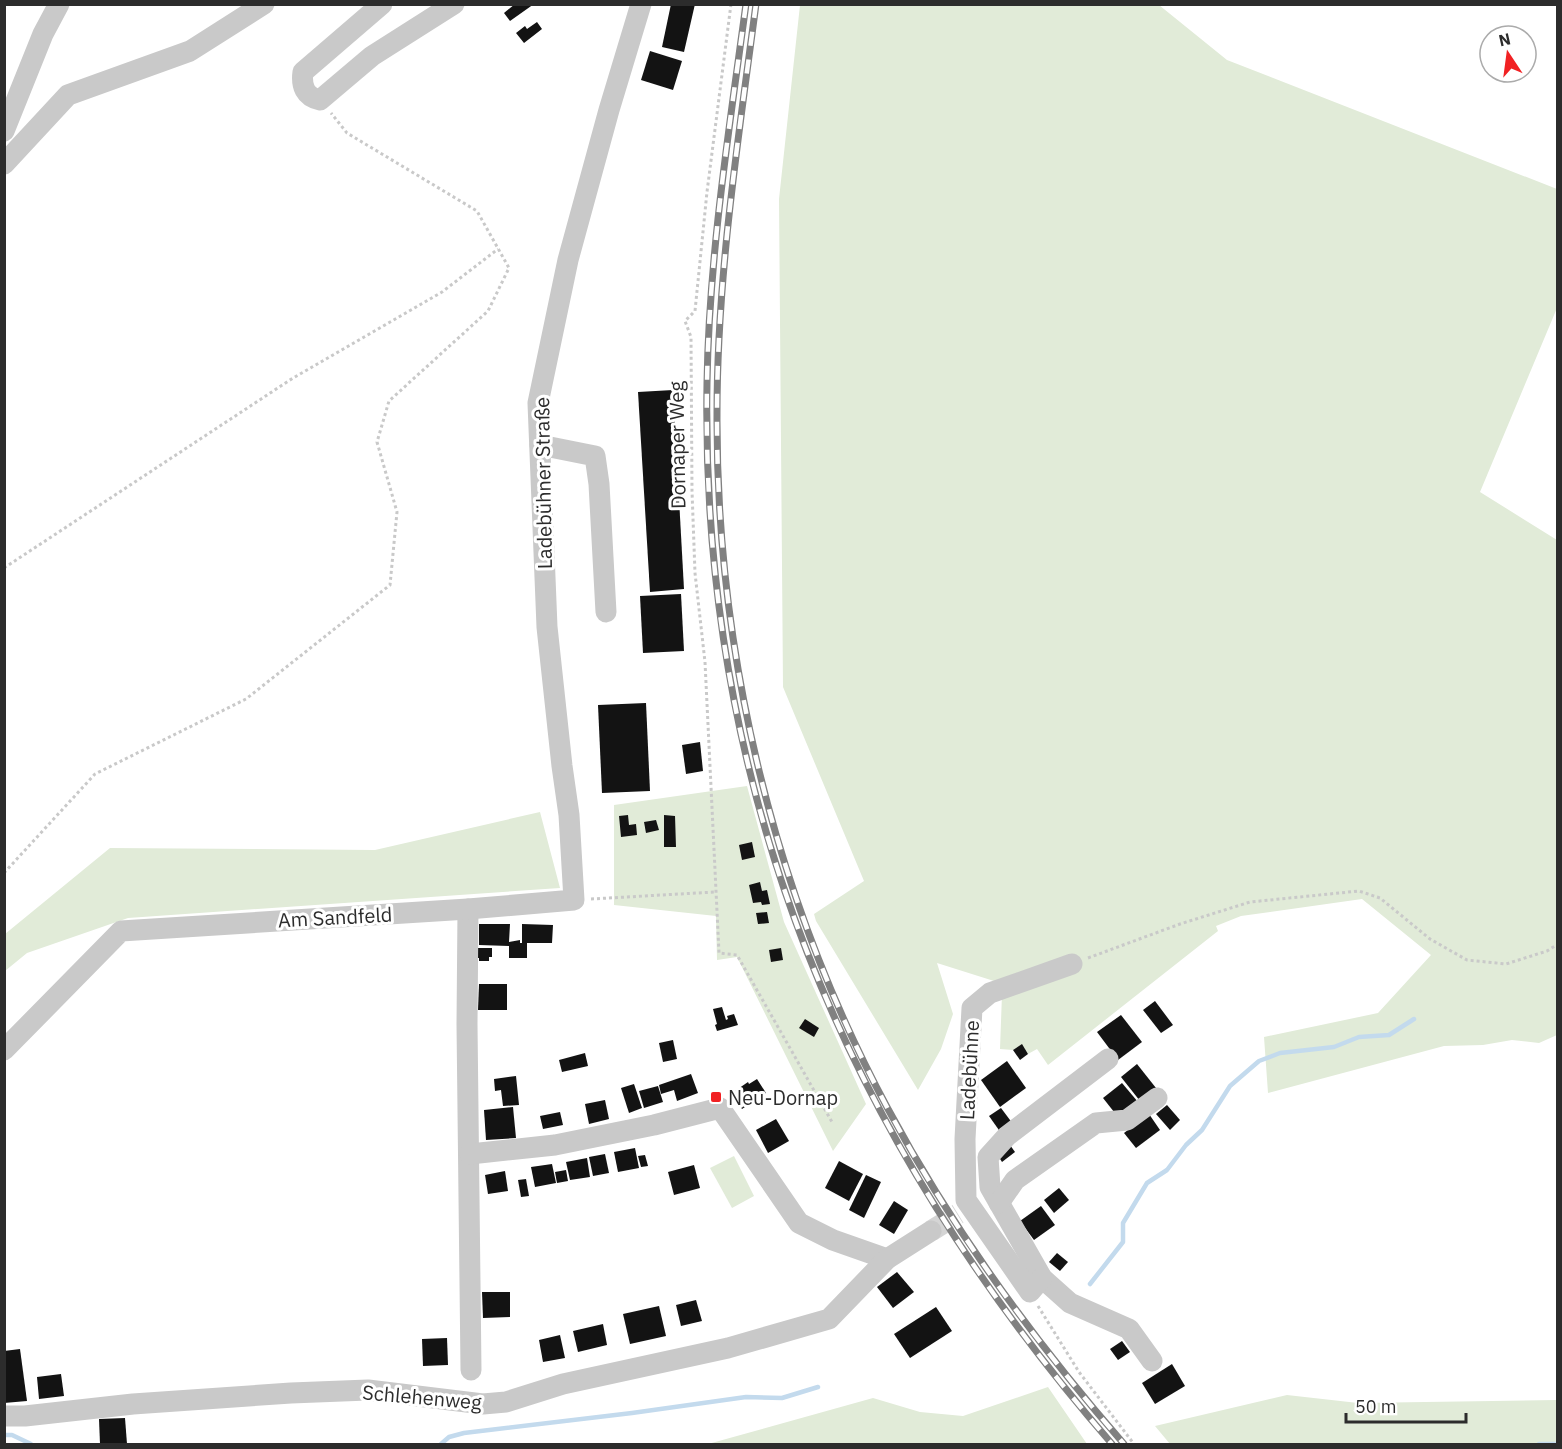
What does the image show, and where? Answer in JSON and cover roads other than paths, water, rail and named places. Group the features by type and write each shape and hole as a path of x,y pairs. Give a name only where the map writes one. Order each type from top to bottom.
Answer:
{"street":[{"path":"4,131 43,34 58,4"},
{"path":"4,164 68,95 190,51 264,4"},
{"path":"382,4 303,72 304,89 311,98 320,100 372,56 454,4"},
{"name":"Ladebühner Straße","path":"574,900 569,815 547,627 538,404 567,260 641,4"},
{"path":"540,445 595,456 599,484 606,612"},
{"name":"Am Sandfeld","path":"4,1050 121,931 574,900"},
{"path":"468,909 471,1370"},
{"name":"Ladebühne","path":"1071,963 990,993 972,1008 965,1139 966,1200 964,1210 1036,1285 1070,1304 1129,1329 1152,1361"},
{"name":"Ladebühne","path":"1036,1285 990,1187 988,1156 1007,1136 1108,1059"},
{"path":"999,1203 1015,1180 1096,1123 1127,1120 1157,1098"},
{"path":"470,1154 555,1145 654,1125 720,1108 799,1223 833,1240 887,1259 932,1231"},
{"name":"Schlehenweg","path":"4,1416 25,1416 133,1404 368,1390 483,1404 506,1402 563,1384 728,1348 829,1318 887,1259"}],"waterway":[{"path":"1090,1284 1123,1242 1123,1223 1147,1183 1167,1170 1186,1145 1202,1130 1230,1086 1259,1061 1280,1053 1334,1047 1359,1037 1389,1035 1414,1019"},
{"path":"441,1444 449,1437 464,1433 746,1397 782,1398 818,1387"},
{"path":"4,1435 12,1435 31,1444"},
{"path":"1539,1444 1558,1444"}],"tunnel":[{"path":"931,1231 958,1214"}],"railway":[{"path":"746,4 716,240 707,383 711,533 730,678 762,818 807,952 865,1082 936,1207 1018,1327 1112,1444"},
{"path":"756,4 725,260 717,414 719,504 727,594 741,683 759,772 784,859 813,945 848,1028 888,1109 940,1198 997,1283 1058,1365 1124,1444"}],"place":[{"name":"Neu-Dornap","path":"716,1097"}]}
